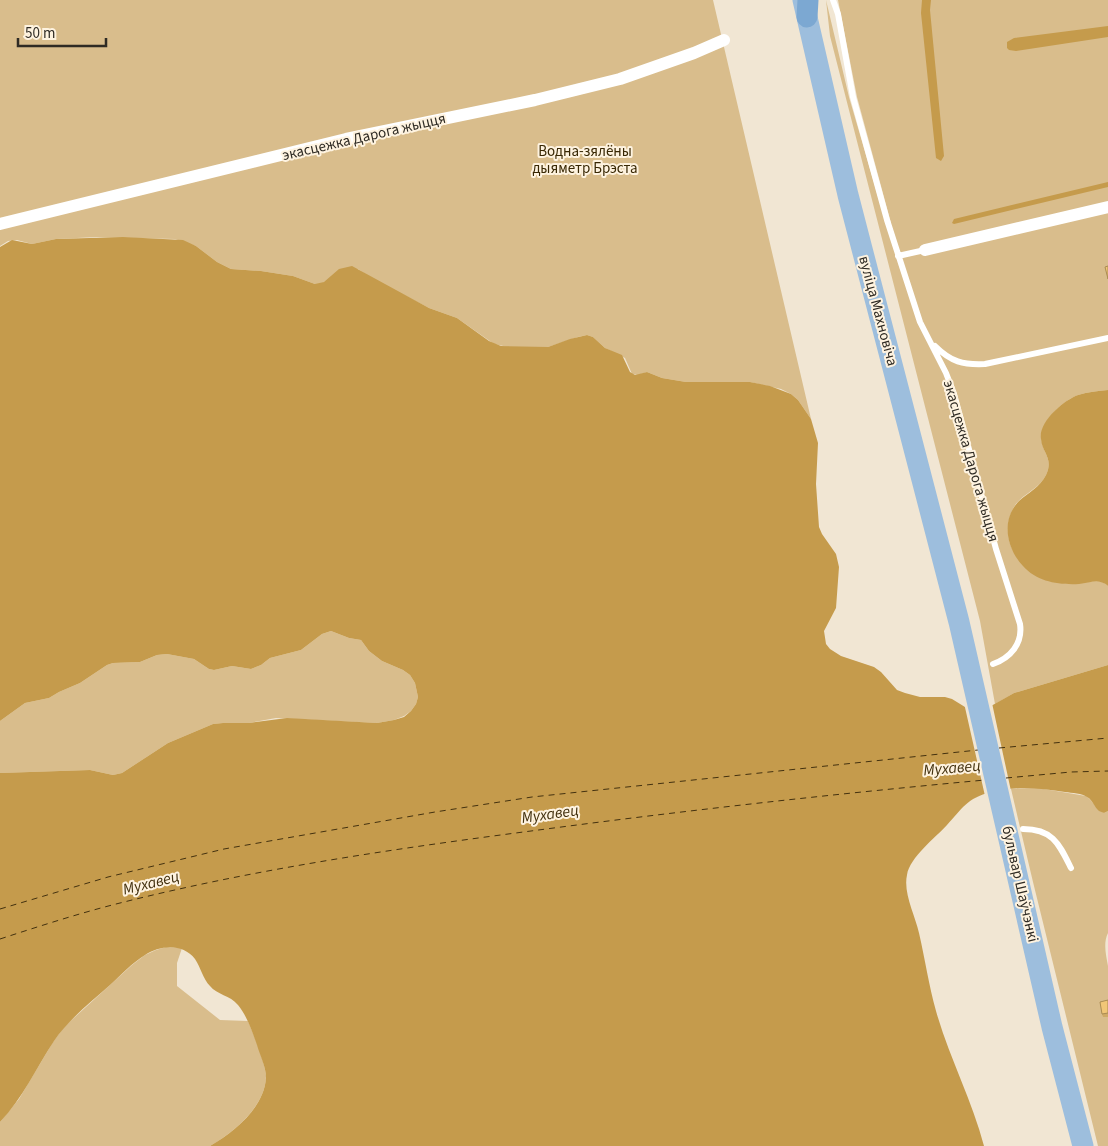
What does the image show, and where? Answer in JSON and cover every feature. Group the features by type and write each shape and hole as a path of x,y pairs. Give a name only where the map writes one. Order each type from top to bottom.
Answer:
{"main road":[{"name":"вуліца Махновіча","path":"806,6 848,195 959,622"},
{"name":"бульвар Шаўчэнкі","path":"959,622 1052,1027 1082,1146"}],"street":[{"name":"экасцежка Дарога жыцця","path":"0,224 346,139 535,100 620,79 694,53 724,40"},
{"path":"925,250 1108,207"}],"lane":[{"name":"экасцежка Дарога жыцця","path":"833,0 838,14 853,97 886,220 913,303 954,394 996,549 1020,624 1020,637 1014,650 1000,661 992,664"},
{"path":"898,256 925,250"},
{"path":"930,342 952,360 975,365 1108,338"},
{"path":"1023,829 1040,830 1053,838 1071,868"}],"green space":[{"name":"Водна-зялёны дыяметр Брэста","path":"0,0 713,0 811,419 798,400 781,389 750,382 686,382 662,378 647,372 638,375 632,374 625,358 605,348 593,337 587,335 548,347 508,347 494,344 457,318 429,308 373,279 358,269 320,284 315,284 293,276 231,269 217,262 196,246 175,239 97,237 56,239 32,244 17,240 8,241 0,246"},
{"path":"826,0 849,97 886,224 891,223 857,97 838,0 1108,0 1108,390 1086,393 1072,398 1058,408 1047,421 1041,436 1049,462 1048,470 1043,480 1014,507 1009,520 1008,534 1011,546 1017,557 1025,567 1036,574 1048,580 1061,583 1103,582 1108,586 1108,665 1014,693 995,704 980,621 830,36"},
{"path":"331,631 349,638 361,640 369,651 382,661 410,675 415,683 418,697 411,711 394,720 377,723 276,718 249,723 213,724 168,743 122,773 113,775 90,770 0,773 0,721 25,703 49,698 80,683 107,665 140,662 157,655 167,654 194,659 209,669 214,670 232,666 251,669 261,665 270,658 301,650 322,634"},
{"path":"1038,788 1086,796 1101,811 1104,813 1108,811 1108,933 1105,945 1108,966 1108,1146 1098,1146 1011,789"},
{"path":"166,947 182,948 177,963 177,986 220,1020 248,1021 266,1076 265,1087 260,1098 247,1117 228,1134 210,1146 0,1146 0,1122 19,1099 64,1027 132,965 145,955"}],"water":[{"path":"922,0 931,0 930,10 944,156 941,161 936,158 921,13"},
{"path":"1108,26 1108,37 1016,51 1007,48 1007,42 1014,38"},
{"path":"1108,182 1108,187 952,223 954,219"},
{"name":"Мухавец","path":"123,237 183,240 196,246 217,262 231,269 293,276 315,284 324,282 339,269 352,266 429,308 457,318 489,341 501,346 548,347 587,335 593,337 605,348 622,355 630,372 635,375 647,372 662,378 686,382 750,382 770,386 791,394 798,400 811,419 818,443 816,484 819,527 836,554 839,567 836,608 824,631 826,644 830,649 841,656 874,667 897,690 920,697 945,697 965,707 991,706 1014,693 1108,665 1108,811 1104,813 1099,811 1089,798 1074,793 1019,788 983,794 970,801 924,848 913,861 907,875 908,897 919,933 936,1011 984,1146 210,1146 229,1134 254,1109 264,1089 265,1069 249,1024 238,1005 210,986 195,959 190,954 184,950 171,947 157,949 140,958 73,1018 54,1041 22,1093 0,1122 0,773 90,770 113,775 122,773 168,743 213,724 249,723 287,718 377,723 404,717 416,704 418,697 415,683 410,675 382,661 369,651 361,640 349,638 331,631 322,634 301,650 270,658 261,665 251,669 232,666 214,670 209,669 194,659 167,654 157,655 140,662 113,663 80,683 49,698 25,703 0,721 0,247 12,240 32,244 56,239"},
{"path":"1108,390 1108,586 1101,582 1071,584 1056,583 1042,579 1035,576 1017,559 1008,534 1009,517 1019,501 1037,486 1046,475 1049,464 1042,444 1041,432 1053,412 1078,395"}],"pier":[{"path":"964,703 972,707 986,706 992,703 1011,791 985,796"}],"building":[{"path":"1108,266 1108,279 1105,267"},
{"path":"1108,1000 1108,1013 1102,1014 1100,1002"}],"ferry route":[{"path":"999,748 1108,738"},
{"path":"0,909 108,877 224,849 435,812 532,797 978,750"},
{"path":"1006,778 1071,772 1108,771"},
{"path":"0,939 120,903 222,880 324,861 479,838 644,817 814,797 985,780"}]}
